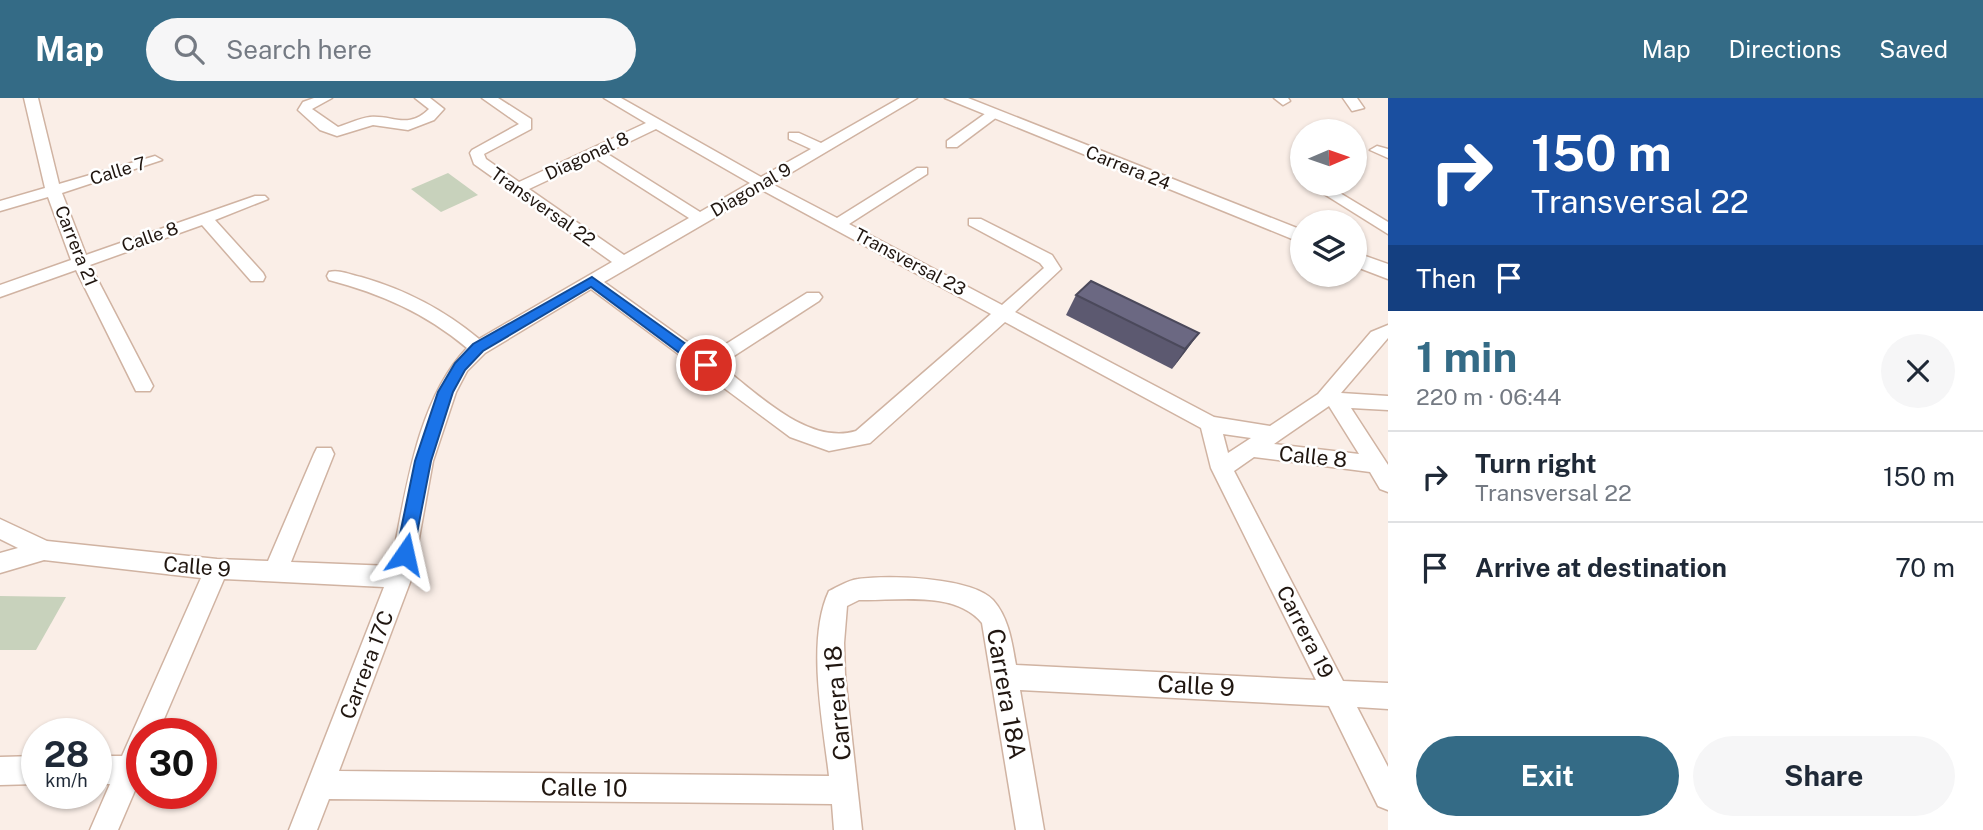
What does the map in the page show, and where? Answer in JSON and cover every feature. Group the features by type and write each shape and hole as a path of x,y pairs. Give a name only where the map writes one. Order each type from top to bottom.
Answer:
{"main road":[{"name":"Carrera 24","path":"953,98 1290,232"},
{"name":"Carrera 24","path":"982,98 1290,218"},
{"path":"1367,249 1388,257"},
{"path":"1367,263 1388,272"}],"street":[{"name":"Carrera 21","path":"31,98 54,190 80,261 143,386"},
{"path":"325,98 308,105 305,110 326,127 337,132 377,121 400,127 429,117 437,109 422,98"},
{"name":"Transversal 22","path":"489,98 524,119 526,123 524,128 477,153 479,161 624,263"},
{"name":"Transversal 23","path":"611,98 762,184 1210,424 1274,434"},
{"name":"Diagonal 9","path":"592,281 910,98"},
{"path":"952,144 993,114"},
{"name":"Diagonal 8","path":"517,189 657,123"},
{"path":"794,136 822,149"},
{"path":"595,152 701,219"},
{"name":"Calle 7","path":"0,205 155,160"},
{"path":"838,224 922,171"},
{"path":"1334,196 1388,229"},
{"name":"Calle 8","path":"0,291 260,199"},
{"path":"205,218 257,276"},
{"path":"975,222 1052,265 1051,272 1004,313"},
{"path":"335,276 377,286 416,302 447,321 478,348"},
{"name":"Transversal 22","path":"592,281 797,432 828,444 846,444 863,437 1004,313"},
{"name":"Carrera 17C","path":"303,830 400,577 423,461 446,392 460,367 478,348 592,281"},
{"path":"706,365 813,297"},
{"path":"1210,424 1222,468 1331,400 1377,336 1388,331"},
{"path":"1331,400 1388,404"},
{"path":"1331,400 1388,483"},
{"name":"Calle 8","path":"1251,449 1376,464"},
{"path":"275,573 324,454"},
{"name":"Carrera 19","path":"1222,468 1388,796"},
{"name":"Calle 9","path":"0,527 44,550 217,569 400,577"},
{"path":"0,563 44,550"},
{"path":"152,718 217,569"},
{"name":"Carrera 18","path":"848,830 832,663 832,617 837,599 856,589 942,591"},
{"name":"Carrera 18A","path":"942,591 974,598 991,616 998,633 1030,830"},
{"name":"Calle 9","path":"1005,677 1388,696"},
{"path":"0,771 21,770"},
{"path":"104,830 126,777"},
{"name":"Calle 10","path":"322,785 846,790"}],"green space":[{"path":"448,173 478,195 441,212 411,189"},
{"path":"0,596 66,597 36,650 0,650"}],"building":[{"path":"1091,281 1199,333 1185,349 1076,295"}],"route":[{"path":"405,554 423,461 446,392 460,367 478,348 592,281 706,365"}]}
